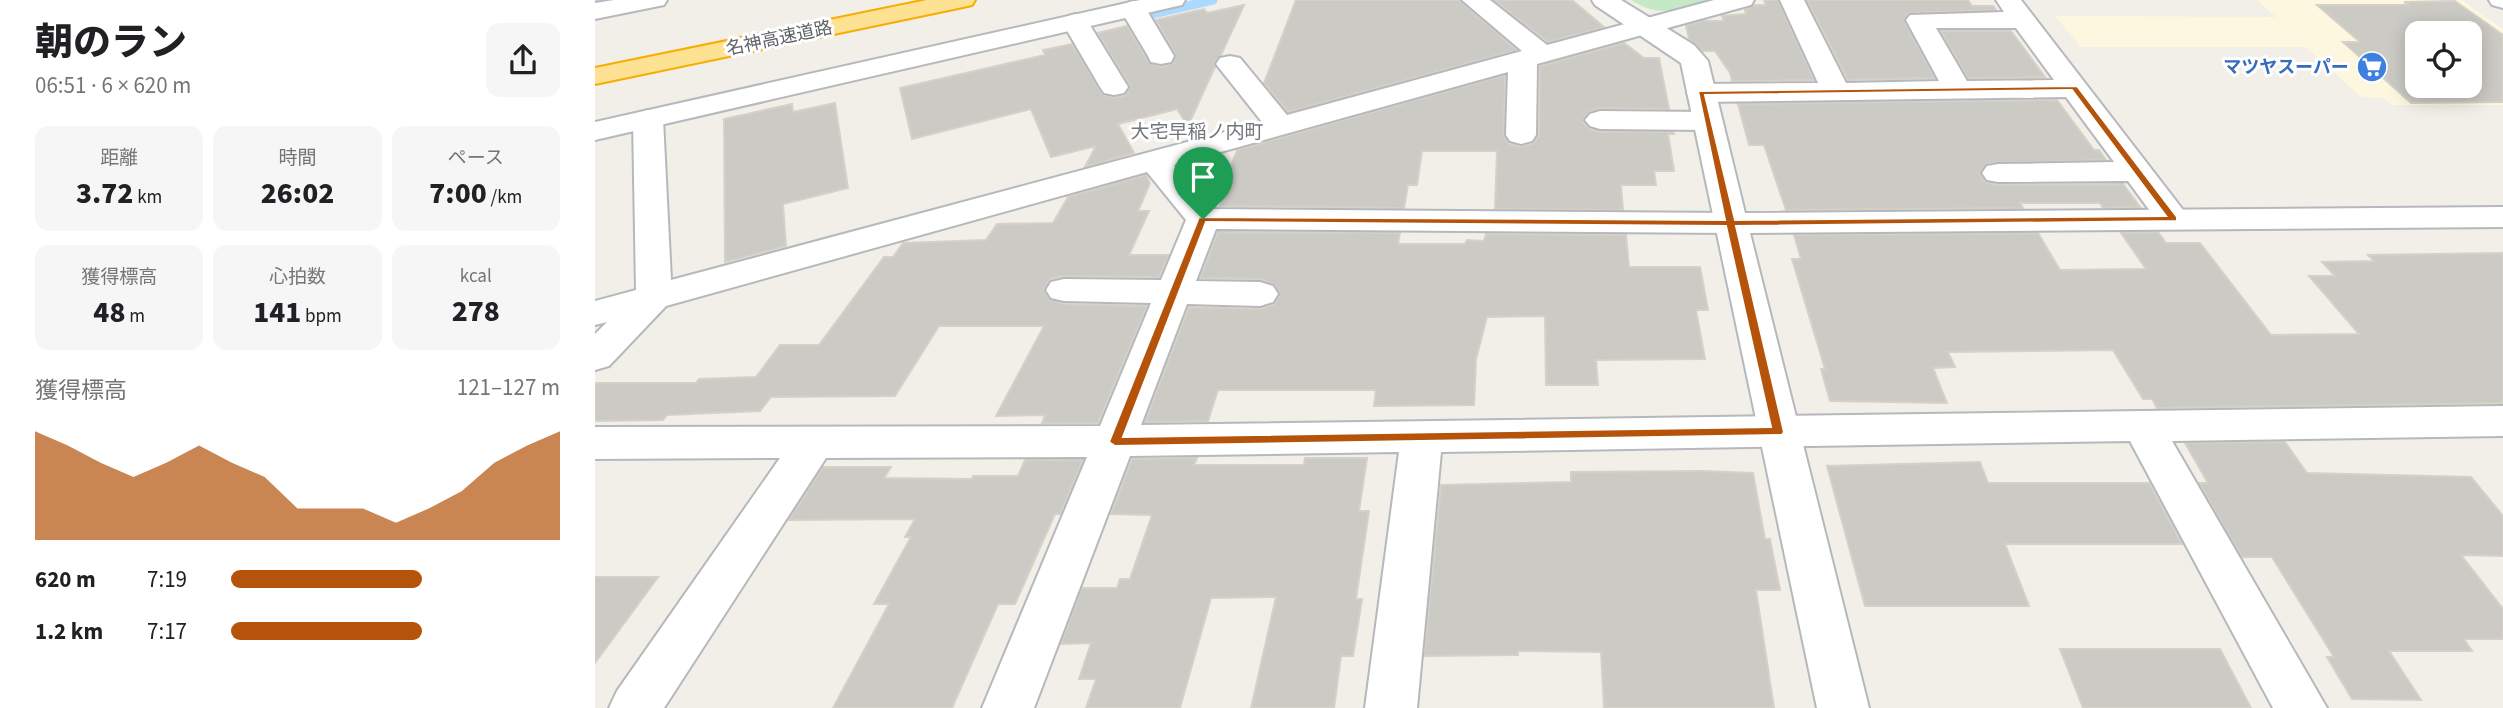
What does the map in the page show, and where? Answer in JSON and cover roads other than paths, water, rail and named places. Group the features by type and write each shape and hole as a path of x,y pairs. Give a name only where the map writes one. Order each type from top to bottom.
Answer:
{"highway":[{"name":"名神高速道路","path":"595,56 876,0"},
{"name":"名神高速道路","path":"595,76 963,0"}],"street":[{"path":"595,11 655,0"},
{"path":"595,131 1173,0"},
{"path":"1474,0 1533,56"},
{"path":"1604,0 1685,51 1694,61 1843,708"},
{"path":"595,313 1279,124 1741,0"},
{"path":"1792,0 1836,91"},
{"path":"1133,9 1161,55"},
{"path":"1957,89 1913,10 2016,10 2173,219"},
{"path":"1075,22 1114,87"},
{"path":"1521,135 1522,72 1533,56"},
{"path":"1230,64 1279,124"},
{"path":"1600,120 1836,91 2074,88"},
{"path":"595,357 654,296 648,119"},
{"path":"1153,159 1203,219 1731,223 2503,217"},
{"path":"1998,173 2137,171"},
{"path":"1008,708 1203,219"},
{"path":"1064,290 1260,294"},
{"path":"595,443 1115,442 2503,421"},
{"path":"2143,427 2301,708"},
{"path":"1391,708 1422,437"},
{"path":"635,708 814,442"}],"waterway":[{"path":"595,3 610,0"},
{"path":"1148,15 1213,0"}],"place":[{"name":"マツヤスーパー","path":"2372,67"}],"district":[{"name":"大宅早稲ノ内町","path":"1197,131"}]}
